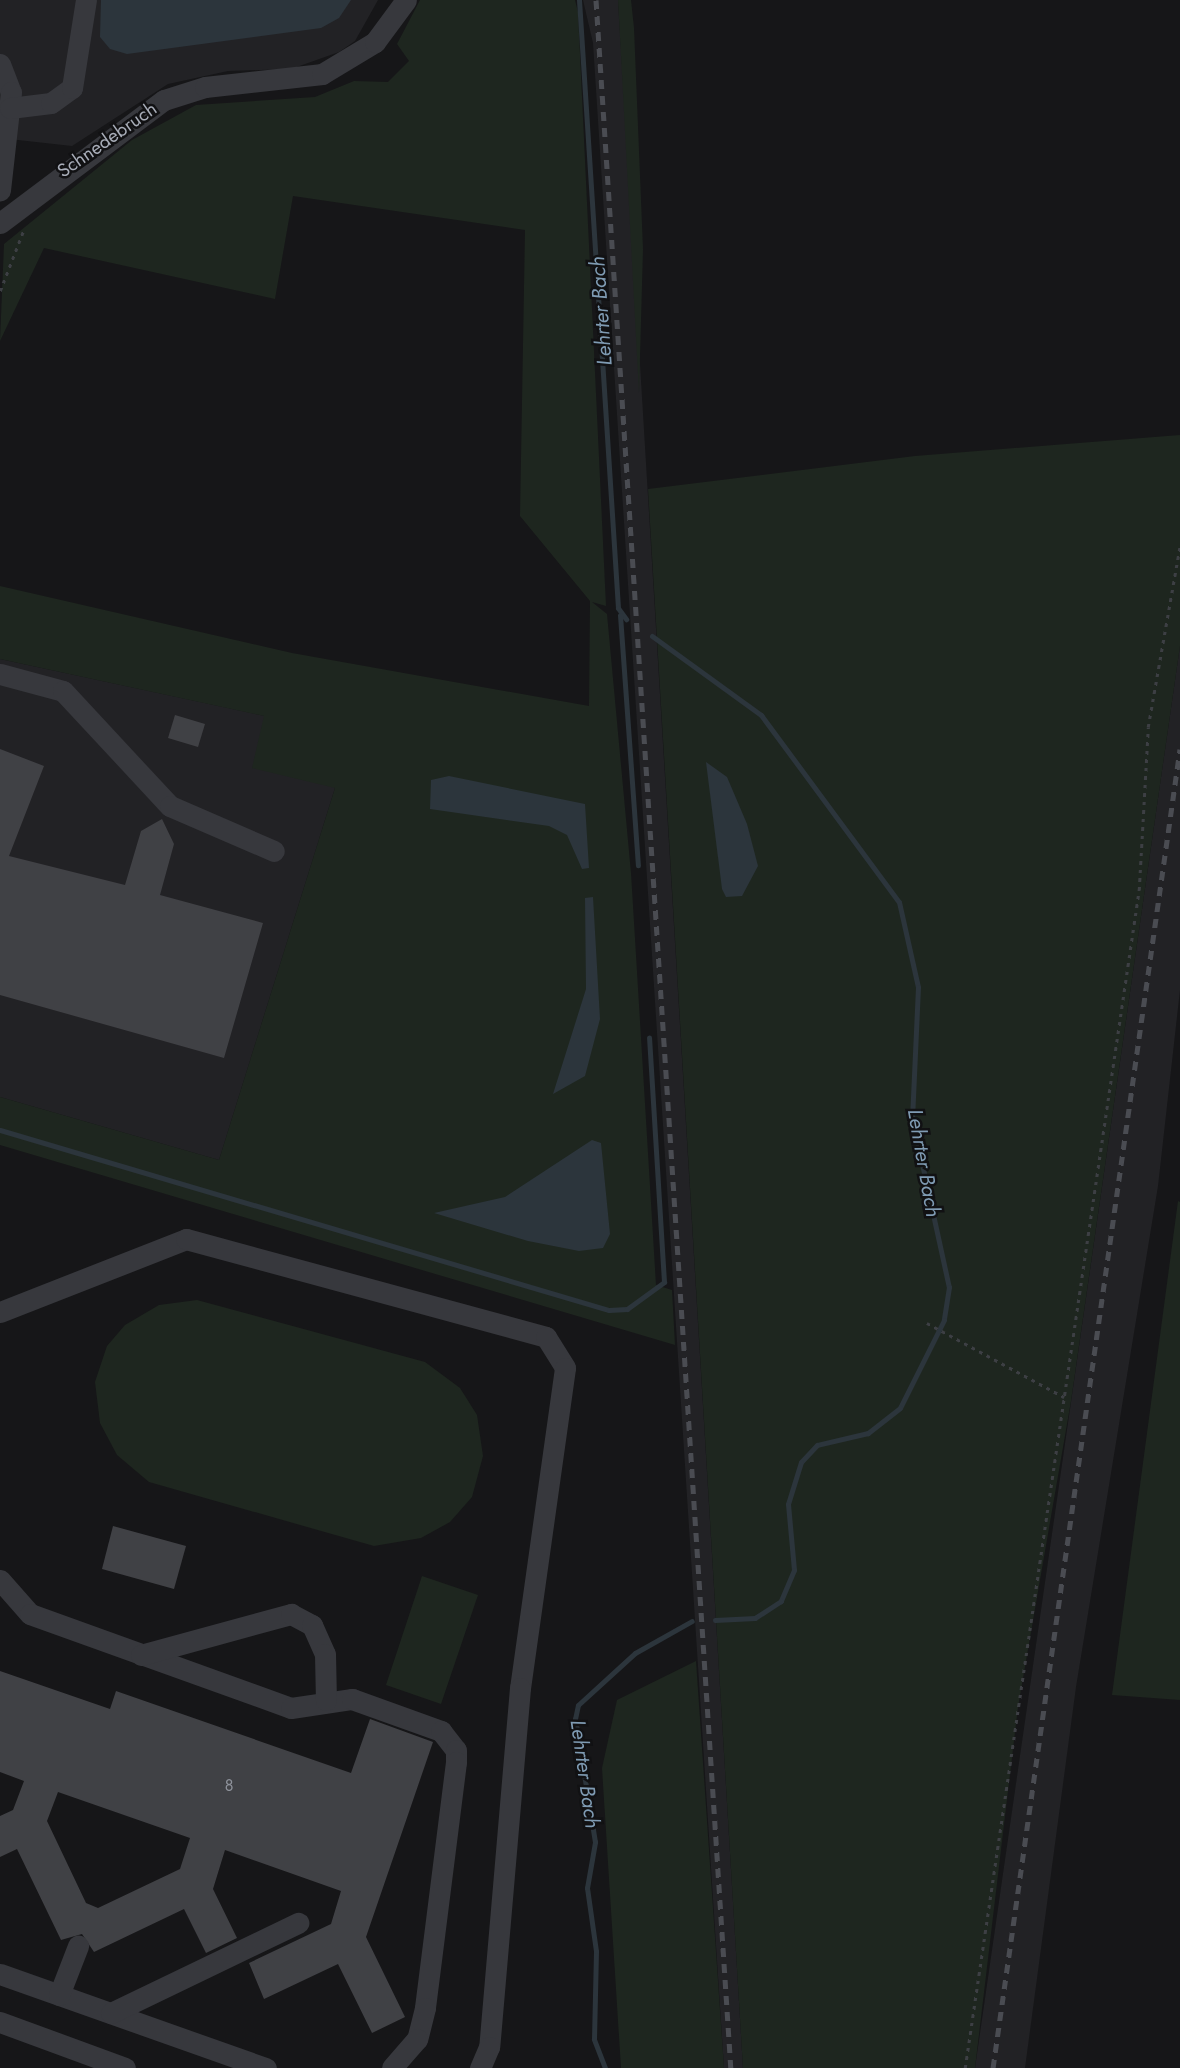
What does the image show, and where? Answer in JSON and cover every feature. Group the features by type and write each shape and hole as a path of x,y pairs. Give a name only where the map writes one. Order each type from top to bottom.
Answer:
{"street":[{"path":"10,108 51,103 72,88 86,0"},
{"name":"Schnedebruch","path":"0,223 31,196 164,100 229,83 298,81 344,64 375,42 406,0"},
{"path":"0,64 10,108 0,190"},
{"path":"0,674 63,691 170,806 274,851"},
{"path":"0,1312 186,1239 546,1337 565,1368 520,1688 489,2048 480,2068"},
{"path":"0,1580 30,1614 290,1708 326,1700 352,1699 441,1731 456,1750 425,2008 417,2039 392,2068"},
{"path":"141,1655 290,1614 312,1625 325,1654 326,1700"},
{"path":"111,2013 298,1923"},
{"path":"59,1995 78,1946"},
{"path":"0,1974 266,2068"},
{"path":"0,2022 125,2068"}],"path":[{"path":"0,291 31,196"},
{"path":"965,2068 1139,890 1148,727 1180,545"},
{"path":"927,1323 1064,1397"}],"shaded area":[{"path":"0,0 378,0 355,41 339,52 291,69 228,71 168,84 72,146 0,138"},
{"path":"101,0 351,0 339,18 321,28 127,54 110,49 100,37"},
{"path":"420,0 575,0 578,12 606,606 592,602 607,614 631,873 656,1285 672,1290 675,1345 0,1145 0,1097 219,1160 335,788 252,768 264,716 0,659 0,586 292,653 589,706 590,601 520,516 525,230 293,196 275,299 44,248 0,341 4,244 132,140 196,105 315,97 354,81 388,82 409,61 397,44"},
{"path":"583,0 618,0 743,2068 724,2068 593,43"},
{"path":"618,0 631,0 634,28 643,249 639,393"},
{"path":"1180,435 1180,646 1071,1401 1018,1707 975,2068 743,2068 648,489 915,456"},
{"path":"1180,646 1180,990 1158,1186 1076,1687 1025,2068 975,2068"},
{"path":"0,659 265,716 335,788 219,1160 0,1097"},
{"path":"706,762 727,777 747,824 758,866 742,896 726,897 722,889"},
{"path":"449,776 585,804 589,868 582,869 567,835 549,826 430,809 431,780"},
{"path":"593,897 600,1019 585,1076 553,1094 586,989 585,898"},
{"path":"592,1140 601,1143 610,1234 603,1248 579,1251 528,1241 434,1213 505,1197"},
{"path":"1178,1201 1180,1202 1180,1700 1112,1695"},
{"path":"197,1300 425,1362 460,1388 477,1415 483,1456 472,1497 450,1522 421,1538 374,1546 149,1482 117,1455 100,1423 95,1382 107,1346 125,1325 159,1305"},
{"path":"422,1576 478,1595 441,1704 386,1685"},
{"path":"696,1661 724,2068 621,2068 602,1768 617,1700"}],"building":[{"path":"175,715 205,724 198,747 168,738"},
{"path":"0,749 44,766 9,856 125,885 141,831 162,819 174,844 160,895 263,923 224,1058 0,995"},
{"path":"113,1526 186,1546 174,1589 102,1569"},
{"path":"0,1671 110,1709 116,1691 351,1773 370,1719 433,1742 366,1937 405,2017 372,2033 338,1964 264,1999 249,1963 331,1924 341,1891 225,1850 213,1889 237,1938 206,1953 184,1909 94,1952 82,1934 61,1940 17,1849 0,1857 0,1816 13,1810 24,1781 0,1772","holes":["58,1792 190,1838 180,1869 98,1908 86,1903 47,1821"]}],"waterway":[{"name":"Lehrter Bach","path":"579,0 618,608 626,619"},
{"path":"620,615 638,865"},
{"name":"Lehrter Bach","path":"652,636 761,715 899,902 918,987 912,1118 949,1287 944,1320 900,1408 868,1433 817,1445 801,1462 788,1504 794,1570 781,1601 755,1618 715,1620"},
{"path":"0,1130 609,1310 627,1309 664,1282 649,1037"},
{"name":"Lehrter Bach","path":"605,2068 594,2039 596,1951 587,1888 595,1842 575,1719 578,1705 635,1653 692,1621"}],"railway":[{"path":"596,0 731,2068"},
{"path":"993,2068 1180,749"}]}
